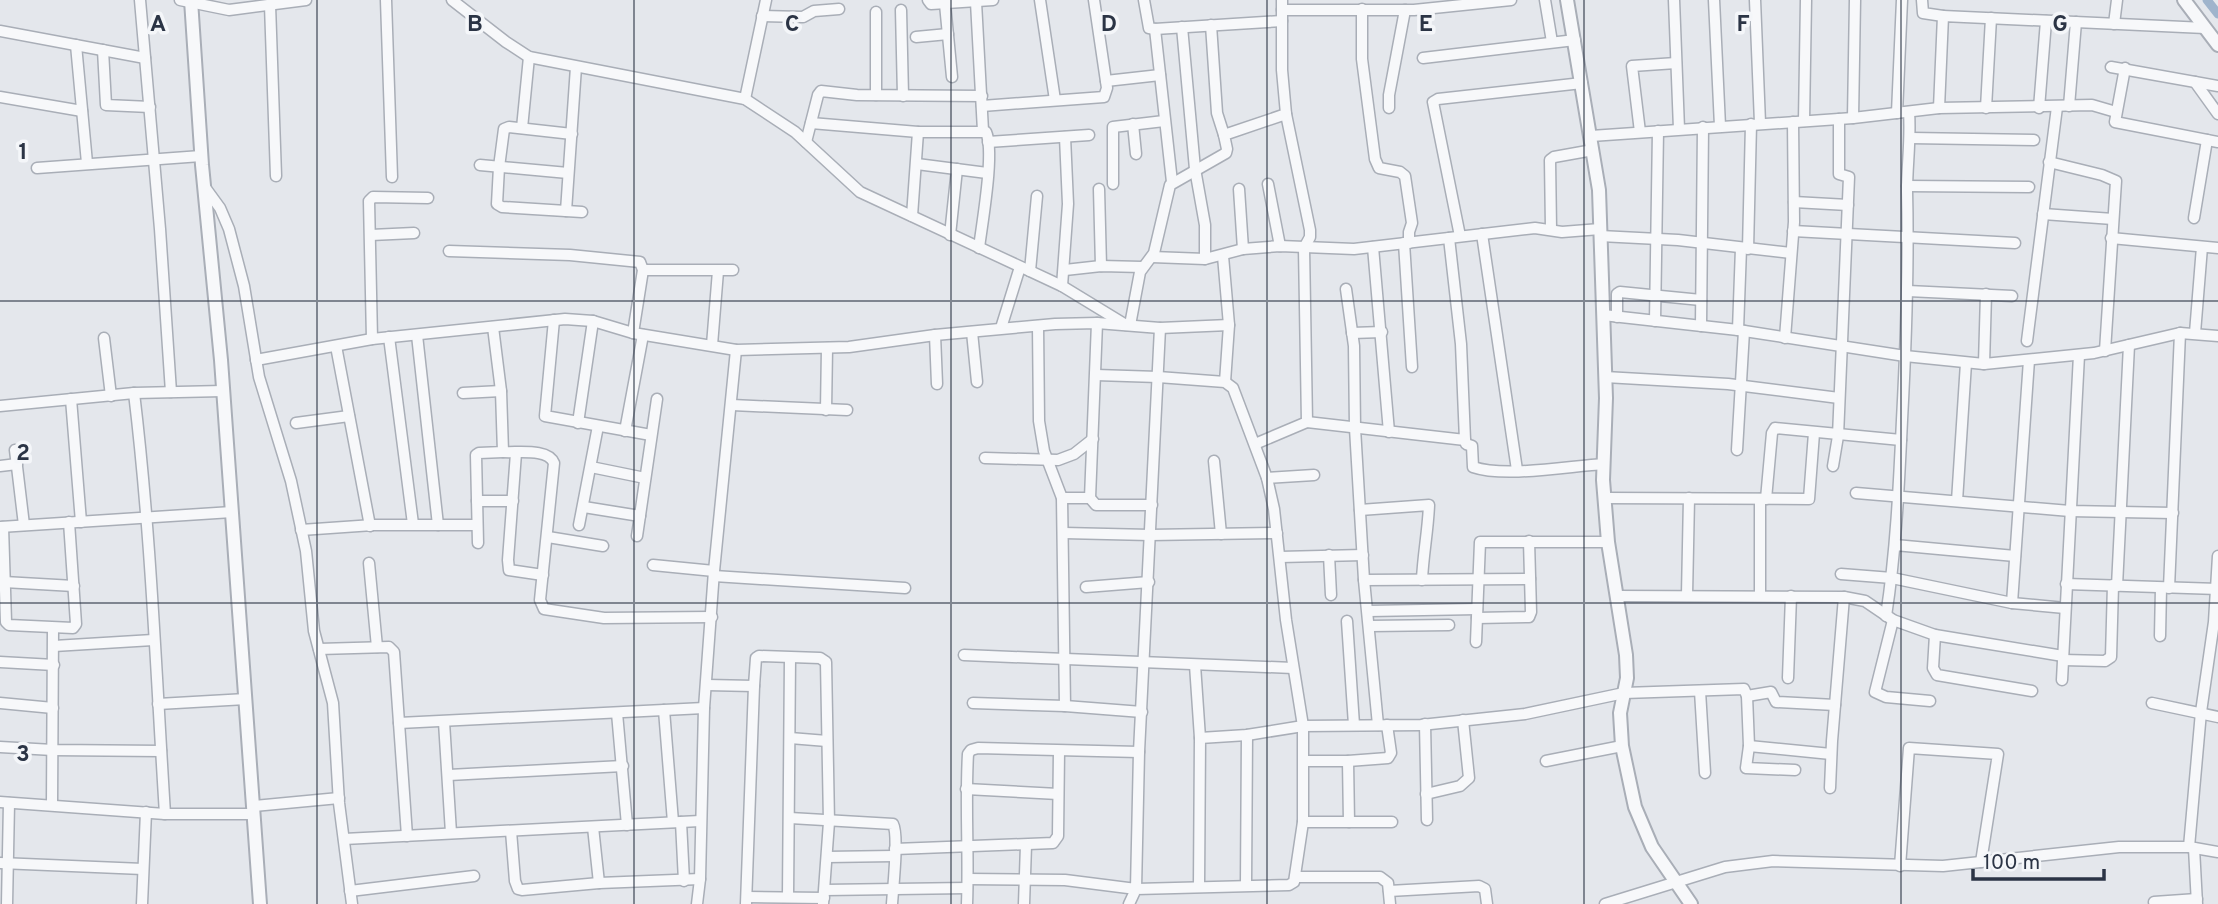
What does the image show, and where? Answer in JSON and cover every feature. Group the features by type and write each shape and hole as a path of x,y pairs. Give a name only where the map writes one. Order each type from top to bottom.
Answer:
{"street":[{"path":"140,0 155,158 171,391"},
{"path":"260,904 223,391 187,1 229,10 306,0"},
{"path":"386,0 392,177"},
{"path":"452,0 529,57 745,99 806,142 852,187 1062,286 1128,325"},
{"path":"745,99 765,0"},
{"path":"928,0 931,4 993,0"},
{"path":"1040,0 1055,100"},
{"path":"806,142 821,91 848,95 982,101 1104,97 1107,88 1094,0"},
{"path":"1144,0 1147,24 1149,28 1155,29 1211,25 1282,10 1405,10 1450,3 1511,0"},
{"path":"1545,0 1552,42"},
{"path":"1567,0 1599,190 1605,377 1605,498 1608,542 1626,655 1627,678 1620,713 1622,746 1635,807 1653,847 1690,904"},
{"path":"1674,0 1679,129"},
{"path":"1714,0 1720,126"},
{"path":"1737,450 1744,248 1755,124 1755,0"},
{"path":"1785,338 1806,0"},
{"path":"1853,118 1855,0"},
{"path":"1897,113 1902,0"},
{"path":"1922,0 1923,13 1943,16 2205,28"},
{"path":"2114,24 2117,0"},
{"path":"2184,0 2218,45"},
{"path":"976,2 983,131"},
{"path":"945,4 952,78"},
{"path":"270,5 276,176"},
{"path":"762,16 803,17 814,11 839,9"},
{"path":"1362,9 1362,59 1375,159 1379,168 1400,172 1405,176 1412,223 1406,243 1412,367"},
{"path":"901,10 903,96"},
{"path":"1282,10 1282,70 1286,114 1310,230 1310,237 1304,248 1307,422"},
{"path":"1389,108 1405,10"},
{"path":"876,12 876,95"},
{"path":"1939,108 1943,16"},
{"path":"1986,108 1991,18"},
{"path":"2039,108 2046,21"},
{"path":"2070,106 2076,22"},
{"path":"1128,325 1142,267 1152,257 1168,189 1172,182 1226,153 1217,113 1211,25"},
{"path":"1182,27 1195,169 1204,216 1205,259"},
{"path":"1155,29 1172,182"},
{"path":"0,31 145,58"},
{"path":"916,37 948,34"},
{"path":"1423,58 1575,40"},
{"path":"76,45 87,163"},
{"path":"103,50 106,105 150,107"},
{"path":"522,128 529,57"},
{"path":"1640,132 1632,66 1676,63"},
{"path":"565,211 576,67"},
{"path":"2111,67 2218,86"},
{"path":"2125,68 2115,122 2213,141 2194,218"},
{"path":"1106,81 1160,75"},
{"path":"2195,82 2218,114"},
{"path":"1582,83 1438,99 1433,102 1454,237 1465,440 1466,444 1472,446 1473,467 1517,470 1604,464"},
{"path":"0,97 82,111"},
{"path":"1591,136 1853,118 1939,108 2092,105 2116,112"},
{"path":"2026,341 2057,107"},
{"path":"1909,112 1911,138 1907,186 1908,291 1899,495 1889,618 1875,692 1886,697 1930,701"},
{"path":"1223,135 1286,114"},
{"path":"1833,467 1838,436 1849,177 1839,174 1839,119"},
{"path":"1113,184 1112,130 1115,126 1164,121"},
{"path":"811,123 918,132 983,131 988,134 979,248"},
{"path":"1133,124 1136,154"},
{"path":"1701,326 1703,127"},
{"path":"572,134 522,128 504,129 497,199 499,206 582,212"},
{"path":"1655,321 1658,131"},
{"path":"912,216 918,132"},
{"path":"988,142 1089,135"},
{"path":"1062,286 1068,204 1065,137"},
{"path":"1911,138 2034,140"},
{"path":"1550,229 1550,160 1554,156 1593,150"},
{"path":"37,168 201,156"},
{"path":"2049,162 2116,181 2105,351"},
{"path":"917,164 987,173"},
{"path":"480,165 568,173"},
{"path":"950,235 957,169"},
{"path":"1268,184 1280,246"},
{"path":"204,186 220,208 229,229 244,286 259,377 290,481 301,530 308,564 314,631 333,703 339,798 352,904"},
{"path":"1907,186 2029,187"},
{"path":"1100,189 1101,266"},
{"path":"1239,190 1242,249"},
{"path":"1002,328 1025,269 1037,196"},
{"path":"372,340 371,198 428,198"},
{"path":"1794,202 1848,205"},
{"path":"2043,214 2113,219"},
{"path":"1152,257 1205,259 1242,249 1280,246 1354,249 1535,228 1562,232 1600,232 1791,253"},
{"path":"1793,231 2015,243"},
{"path":"371,235 414,233"},
{"path":"1482,234 1517,470"},
{"path":"2111,238 2218,248"},
{"path":"1373,247 1389,432"},
{"path":"2195,333 2202,247"},
{"path":"449,251 570,256 636,261 642,265 638,334 625,431"},
{"path":"1223,256 1229,326 1226,382"},
{"path":"1065,271 1101,266 1142,267"},
{"path":"643,270 733,270"},
{"path":"712,345 718,271"},
{"path":"1304,761 1388,758 1391,753 1383,725 1364,580 1354,428 1352,332 1346,289"},
{"path":"1908,291 2012,296"},
{"path":"1617,317 1618,293 1700,300"},
{"path":"1984,364 1986,294"},
{"path":"1603,315 1741,331 1905,356 1984,364 2080,355 2180,333 2218,336"},
{"path":"256,360 389,337 554,320 593,321 638,334 736,350 827,348 1002,328 1097,323 1160,328 1229,326"},
{"path":"554,320 544,414 546,418 651,435"},
{"path":"578,423 593,321"},
{"path":"1097,323 1090,498 1096,505 1152,505"},
{"path":"1038,326 1039,421 1048,461 1062,498 1065,706"},
{"path":"493,327 501,391 503,452"},
{"path":"1129,904 1136,889 1139,752 1160,328"},
{"path":"972,332 977,382"},
{"path":"1352,332 1382,332"},
{"path":"2160,636 2173,513 2180,333"},
{"path":"417,335 438,525"},
{"path":"934,335 937,384"},
{"path":"389,337 413,524"},
{"path":"104,338 111,396"},
{"path":"1617,596 1844,597 1865,601 1889,618 1936,635 2063,658 2105,661 2111,657 2129,345"},
{"path":"336,346 370,526"},
{"path":"826,410 827,348"},
{"path":"697,904 700,879 704,708 736,350"},
{"path":"2062,680 2080,355"},
{"path":"2011,603 2029,360"},
{"path":"1957,501 1966,363"},
{"path":"824,897 828,822 826,662 820,658 757,656 746,900 824,897 1025,879 1065,880 1136,889 1289,885 1294,882 1303,822 1303,726 1293,668 1277,533 1267,478 1255,444 1233,388 1226,382 1096,376"},
{"path":"1605,377 1740,385 1839,398"},
{"path":"0,406 134,393 223,391"},
{"path":"463,393 501,391"},
{"path":"134,393 148,517 165,814"},
{"path":"637,536 657,399"},
{"path":"71,400 81,522"},
{"path":"732,405 847,410"},
{"path":"296,423 349,416"},
{"path":"1255,444 1307,422 1465,440"},
{"path":"579,525 598,426"},
{"path":"1760,595 1763,499 1773,430 1778,428 1838,436 1901,440"},
{"path":"1605,498 1809,499 1814,433"},
{"path":"985,458 1048,461 1066,458 1093,439"},
{"path":"15,450 24,525"},
{"path":"516,453 509,570 543,575"},
{"path":"478,543 477,454 547,454 553,459 554,468 541,605 550,611 604,618 712,617"},
{"path":"1214,461 1221,534"},
{"path":"0,466 17,464"},
{"path":"591,467 645,478"},
{"path":"1267,478 1314,475"},
{"path":"1856,493 2070,511 2173,513"},
{"path":"1062,498 1090,498"},
{"path":"1687,595 1689,499"},
{"path":"477,501 513,501"},
{"path":"1360,510 1429,505 1422,580"},
{"path":"584,507 640,516"},
{"path":"69,522 75,627 8,624 5,619 1,527 69,522 232,512"},
{"path":"301,530 413,524 477,525"},
{"path":"1064,533 1277,533"},
{"path":"548,537 603,546"},
{"path":"1476,642 1479,545 1482,541 1608,542"},
{"path":"1369,611 1529,617 1529,541"},
{"path":"1895,545 2015,556"},
{"path":"1329,555 1331,595"},
{"path":"1280,556 1363,555"},
{"path":"2154,902 2197,901 2191,847 2201,712 2213,667 2218,556"},
{"path":"369,562 377,647"},
{"path":"653,565 714,574 905,588"},
{"path":"1840,575 1892,578 2011,603 2065,608"},
{"path":"1364,580 1530,579"},
{"path":"4,582 74,586"},
{"path":"1086,587 1149,582"},
{"path":"2066,584 2217,589"},
{"path":"1788,678 1791,596"},
{"path":"1830,788 1844,597"},
{"path":"1347,621 1354,725"},
{"path":"1370,625 1448,625"},
{"path":"52,805 53,628"},
{"path":"1936,635 1933,668 1937,675 2032,691"},
{"path":"54,646 153,640"},
{"path":"319,649 389,647 394,652 407,836"},
{"path":"964,656 1293,668"},
{"path":"788,897 790,658"},
{"path":"0,662 54,665"},
{"path":"1195,665 1200,738 1199,886"},
{"path":"707,685 754,686"},
{"path":"1200,738 1247,735 1303,726 1425,724 1525,714 1624,693 1744,689 1747,696 1749,746 1746,768 1795,770"},
{"path":"1700,691 1705,773"},
{"path":"1747,696 1770,692 1776,702 1835,705"},
{"path":"158,704 246,699"},
{"path":"0,703 53,708"},
{"path":"973,703 1142,712"},
{"path":"2152,703 2218,717"},
{"path":"399,723 704,708"},
{"path":"664,710 684,881"},
{"path":"617,713 627,825"},
{"path":"1426,794 1461,786 1469,778 1463,720"},
{"path":"444,722 451,833"},
{"path":"1425,724 1427,820"},
{"path":"1246,886 1247,735"},
{"path":"790,738 827,740"},
{"path":"1546,761 1622,746"},
{"path":"1749,746 1831,754"},
{"path":"0,747 161,751"},
{"path":"967,904 966,789 968,754 973,748 1139,752"},
{"path":"1900,866 1909,748 1998,754 1981,862"},
{"path":"827,856 968,846 1048,844 1056,840 1059,751"},
{"path":"1348,761 1349,822"},
{"path":"449,775 623,766"},
{"path":"966,789 1058,794"},
{"path":"7,904 4,802 165,814 254,810 339,798"},
{"path":"142,904 146,812"},
{"path":"790,818 892,824 895,828 892,904"},
{"path":"344,839 700,821"},
{"path":"1303,822 1392,822"},
{"path":"593,827 599,883"},
{"path":"511,831 518,889 700,879"},
{"path":"1024,904 1026,845"},
{"path":"1605,904 1725,867 1773,861 1956,866 2119,847 2191,847 2218,852"},
{"path":"4,864 143,869"},
{"path":"351,891 474,876"},
{"path":"1296,877 1380,877 1386,880 1390,904"},
{"path":"1388,891 1479,886 1485,889 1487,904"}],"waterway":[{"path":"2207,0 2218,14"}]}
